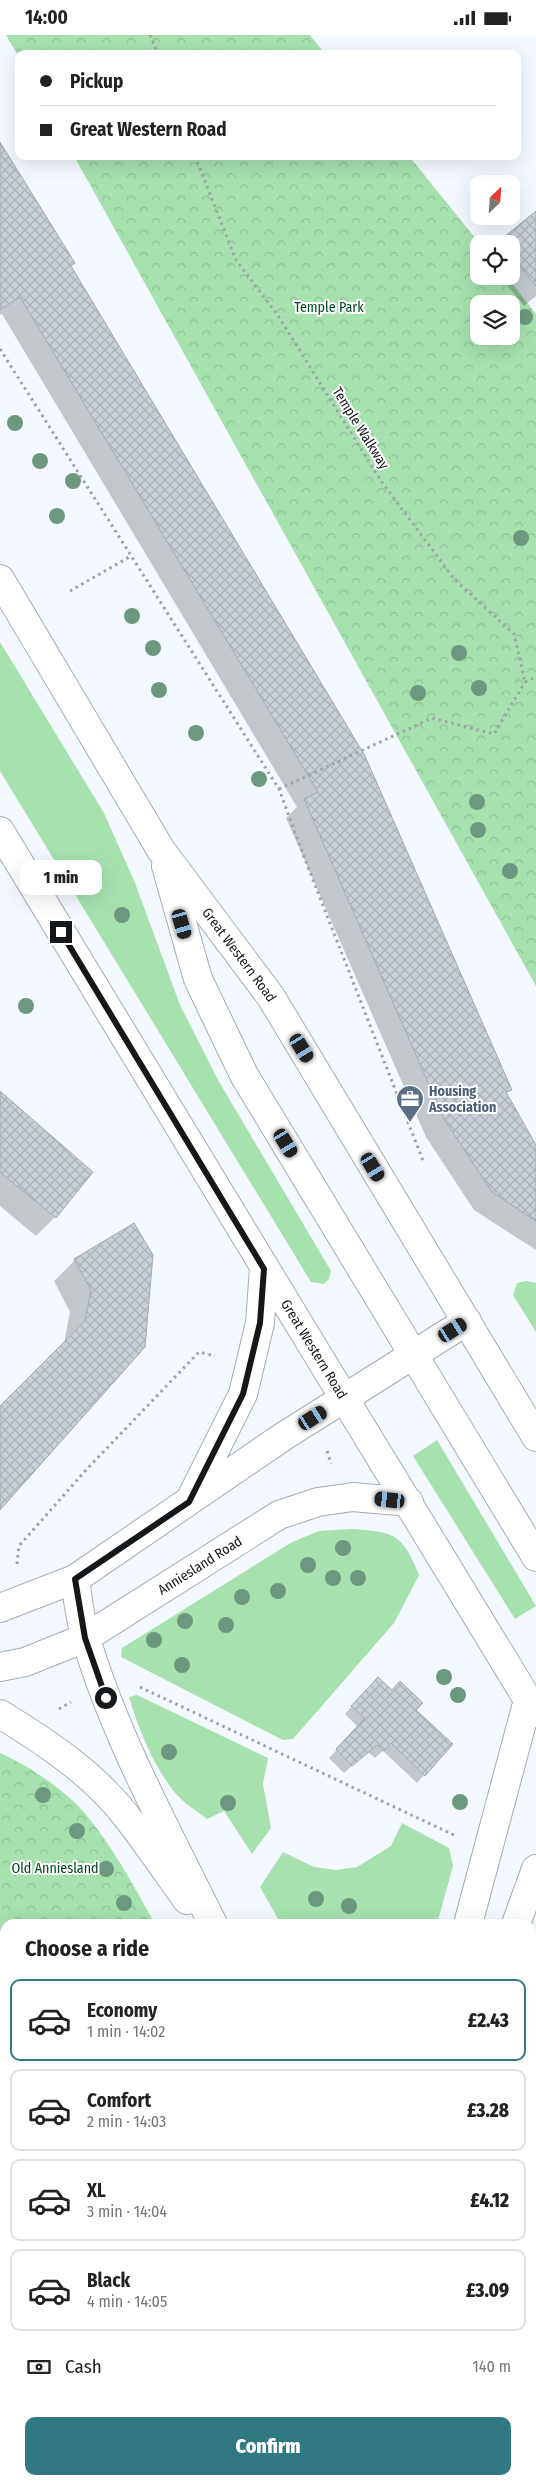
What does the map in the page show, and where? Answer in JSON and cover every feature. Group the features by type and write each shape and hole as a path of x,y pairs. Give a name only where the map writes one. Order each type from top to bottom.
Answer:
{"main road":[{"name":"Great Western Road","path":"0,579 161,850 271,997 532,1427"},
{"name":"Great Western Road","path":"0,831 264,1269 409,1502 532,1707"},
{"path":"161,850 198,979 213,1014 244,1075 536,1557"},
{"path":"189,1502 243,1394 260,1323 264,1269"},
{"path":"0,1608 75,1579 284,1436 467,1321"},
{"name":"Anniesland Road","path":"0,1667 25,1661 85,1638 279,1515 318,1502 353,1497 409,1502"},
{"path":"75,1579 85,1638 131,1758 210,1919"},
{"path":"469,1919 532,1707"},
{"path":"0,1714 40,1739 79,1769 126,1815 200,1919"},
{"path":"518,1919 536,1869"}],"path":[{"path":"150,35 156,50"},
{"name":"Temple Walkway","path":"197,160 236,261 277,314 381,481 454,580 514,634 525,682"},
{"path":"0,349 279,789 424,1163"},
{"path":"70,591 132,556"},
{"path":"279,789 432,718 494,734 525,682 536,677"},
{"path":"40,1739 59,1709 102,1684 125,1680 457,1837"}],"green space":[{"path":"6,35 310,35 322,50 15,50"},
{"name":"Temple Park","path":"76,160 412,160 473,235 470,235 470,285 513,285 536,314 536,986"},
{"path":"0,642 104,813 135,883 180,1005 218,1080 331,1271 329,1279 324,1284 311,1282 0,771"},
{"path":"526,1281 536,1283 536,1332 513,1295 517,1283"},
{"path":"437,1440 536,1606 515,1619 413,1456"},
{"path":"351,1529 377,1532 395,1537 407,1551 419,1575 394,1623 293,1739 283,1740 121,1657 122,1648 292,1542 319,1531"},
{"path":"137,1695 268,1758 263,1784 271,1828 252,1854 224,1811 207,1819 182,1800 163,1776 155,1763 137,1722 129,1697"},
{"name":"Old Anniesland","path":"0,1753 44,1778 82,1810 112,1850 152,1919 0,1919"},
{"path":"402,1823 449,1848 453,1866 438,1919 278,1919 260,1887 283,1852 314,1867 336,1870 357,1867 391,1846"}],"building":[{"path":"0,142 75,263 71,266 365,756 512,1090 506,1092 536,1145 536,1221 492,1192 444,1119 304,799 318,792 20,297 0,310"},
{"path":"536,211 536,286 520,267 520,235 506,235"},
{"path":"0,1091 93,1172 56,1218 0,1172"},
{"path":"134,1223 153,1255 145,1347 0,1510 0,1406 85,1321 91,1290 74,1259"},
{"path":"378,1677 392,1690 400,1681 423,1703 416,1710 453,1744 425,1776 391,1743 384,1751 377,1745 352,1766 336,1749 365,1718 351,1706"}],"place":[{"name":"Housing Association","path":"410,1123"}],"route":[{"path":"61,932 264,1269 260,1323 243,1394 189,1502 75,1579 85,1638 106,1698"}]}
